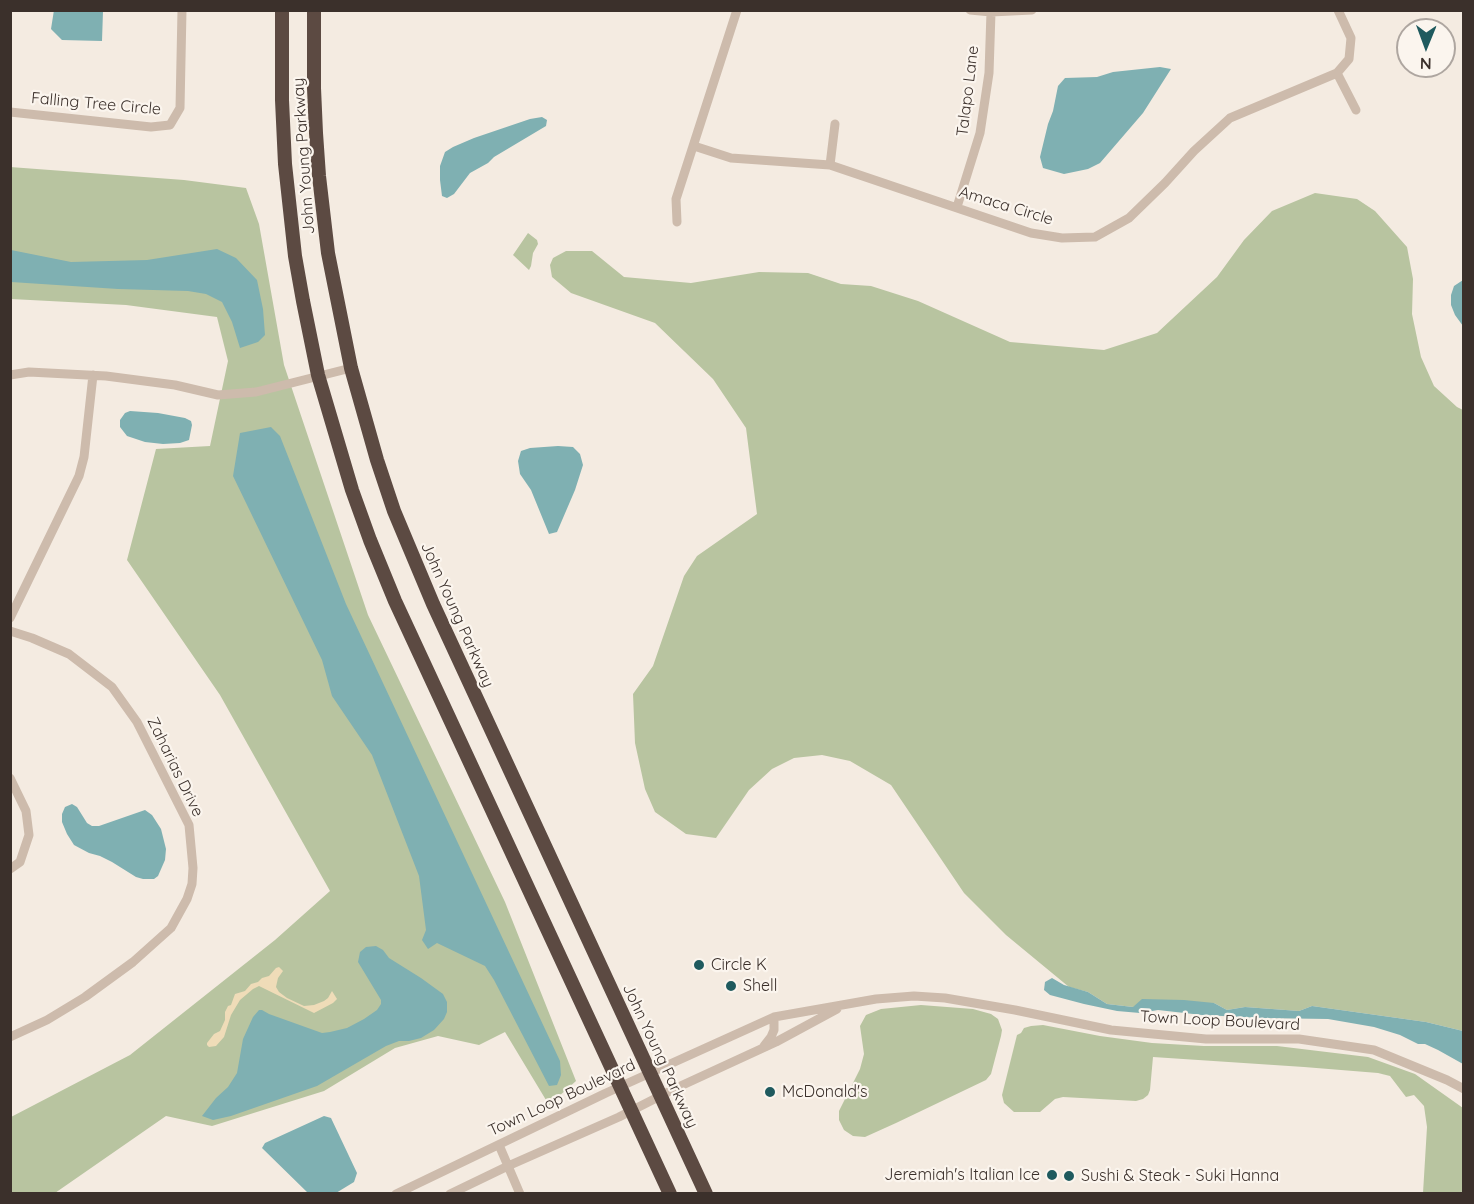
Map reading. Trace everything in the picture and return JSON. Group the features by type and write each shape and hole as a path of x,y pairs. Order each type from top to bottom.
{"highway":[{"name":"John Young Parkway","path":"282,10 285,164 295,256 318,375 352,490 395,601 670,1194"},
{"name":"John Young Parkway","path":"314,10 314,88 319,176 328,253 351,368 377,460 417,569 706,1194"}],"street":[{"name":"Falling Tree Circle","path":"10,112 151,127 170,125 180,108 182,10"},
{"path":"677,222 676,199 738,10"},
{"path":"970,10 991,12 1032,10"},
{"path":"1338,10 1351,38 1349,59 1337,73 1356,110"},
{"name":"Talapo Lane","path":"957,207 980,133 989,73 991,12"},
{"name":"Amaca Circle","path":"694,146 731,158 830,165 1032,232 1062,238 1095,237 1129,218 1194,151 1230,118 1337,73"},
{"path":"830,165 835,124"},
{"path":"10,375 29,372 93,375 175,385 218,395 256,392 351,368"},
{"path":"10,618 79,476 84,457 93,375"},
{"name":"Zaharias Drive","path":"10,631 69,654 112,687 137,722 189,825 193,868 188,899 171,928 133,962 85,997 47,1020 10,1037"},
{"path":"10,778 26,811 29,835 20,862 10,870"},
{"name":"Town Loop Boulevard","path":"396,1194 620,1086 774,1017 876,999 945,998 1111,1030 1206,1039 1299,1039 1374,1050 1464,1089"},
{"name":"Town Loop Boulevard","path":"450,1194 763,1048 844,1005"},
{"path":"763,1048 774,1030 774,1017"},
{"name":"Town Loop Boulevard","path":"1447,1080 1464,1096"},
{"path":"499,1145 520,1194"}],"green space":[{"path":"10,167 184,180 246,188 259,224 284,365 368,615 505,902 576,1081 549,1105 505,1032 479,1045 438,1036 395,1048 324,1091 212,1126 166,1116 55,1193 11,1193 11,1117 130,1055 275,940 330,891 220,695 127,560 156,449 210,446 228,361 217,317 126,305 11,299"},
{"path":"1315,193 1357,199 1375,211 1407,247 1413,279 1412,314 1421,357 1434,386 1463,410 1463,1031 1426,1022 1312,1006 1299,1011 1245,1007 1227,1010 1214,1003 1133,1007 1107,1004 1088,992 1069,987 1006,935 964,893 891,785 850,761 822,755 794,758 772,769 749,790 716,838 686,834 655,812 645,789 635,743 633,694 653,666 684,576 697,556 757,514 746,428 713,379 655,323 571,293 552,277 550,265 553,258 566,251 592,251 624,277 691,283 759,272 808,273 841,284 871,286 918,301 1010,342 1104,350 1157,333 1217,277 1244,240 1272,211"},
{"path":"528,233 537,240 538,244 529,270 513,255"},
{"path":"921,1005 973,1009 991,1014 998,1019 1002,1030 991,1074 986,1080 865,1137 853,1136 844,1130 839,1120 839,1111 860,1069 864,1054 860,1026 866,1015 881,1009"},
{"path":"1043,1025 1152,1043 1277,1046 1368,1057 1415,1074 1463,1108 1463,1193 1423,1193 1427,1127 1424,1106 1414,1095 1406,1097 1390,1076 1378,1073 1153,1057 1150,1090 1143,1099 1136,1101 1063,1097 1055,1099 1040,1112 1014,1112 1004,1103 1002,1095 1017,1035 1024,1028"}],"sand":[{"path":"279,967 283,971 276,987 287,998 304,1006 314,1005 328,998 332,991 337,999 314,1013 259,986 240,1000 231,1015 224,1037 216,1046 209,1047 207,1043 214,1034 220,1031 225,1020 225,1012 231,1005 235,994 245,991 251,984 269,976"}],"water":[{"path":"54,10 103,11 102,41 62,40 51,29"},
{"path":"1160,67 1171,69 1143,113 1100,163 1088,169 1064,174 1043,168 1040,157 1048,124 1058,86 1065,78 1097,77 1113,72"},
{"path":"542,117 547,120 546,126 470,173 454,194 447,198 442,196 440,166 445,152 474,138"},
{"path":"217,249 236,258 257,280 265,335 258,342 240,348 232,322 222,302 206,294 188,291 11,282 11,250 71,262 147,260"},
{"path":"1463,280 1463,326 1451,305 1451,295 1454,286"},
{"path":"130,411 185,418 191,421 192,425 189,440 163,444 145,442 127,436 120,427 120,420 125,413"},
{"path":"271,427 280,436 346,604 560,1061 561,1075 557,1085 549,1086 485,966 437,943 428,949 422,940 426,930 419,876 372,755 332,696 322,660 233,476 240,433"},
{"path":"558,446 573,447 580,454 583,465 557,532 549,534 531,490 520,474 518,461 521,451"},
{"path":"72,804 92,826 99,826 145,810 152,815 161,829 166,849 165,860 158,876 154,879 136,877 112,862 74,845 62,822 65,807"},
{"path":"376,946 383,950 389,958 443,994 447,1002 447,1012 434,1030 421,1038 399,1041 386,1046 317,1086 231,1116 213,1120 202,1116 228,1087 237,1073 243,1039 253,1017 259,1010 322,1033 347,1028 377,1010 381,1000 358,962 360,952 366,947"},
{"path":"1052,978 1064,985 1088,992 1107,1004 1133,1007 1142,999 1214,1003 1227,1010 1245,1007 1299,1011 1312,1006 1426,1022 1463,1031 1463,1064 1425,1044 1418,1044 1400,1035 1374,1027 1328,1019 1202,1015 1158,1010 1140,1013 1117,1011 1050,995 1044,990 1045,982"},
{"path":"324,1116 331,1118 357,1173 354,1182 336,1193 308,1193 262,1148 265,1143"}],"place":[{"name":"Circle K","path":"699,965"},
{"name":"Shell","path":"731,986"},
{"name":"McDonald's","path":"770,1092"},
{"name":"Jeremiah's Italian Ice","path":"1052,1175"},
{"name":"Sushi & Steak - Suki Hanna","path":"1069,1176"}]}
